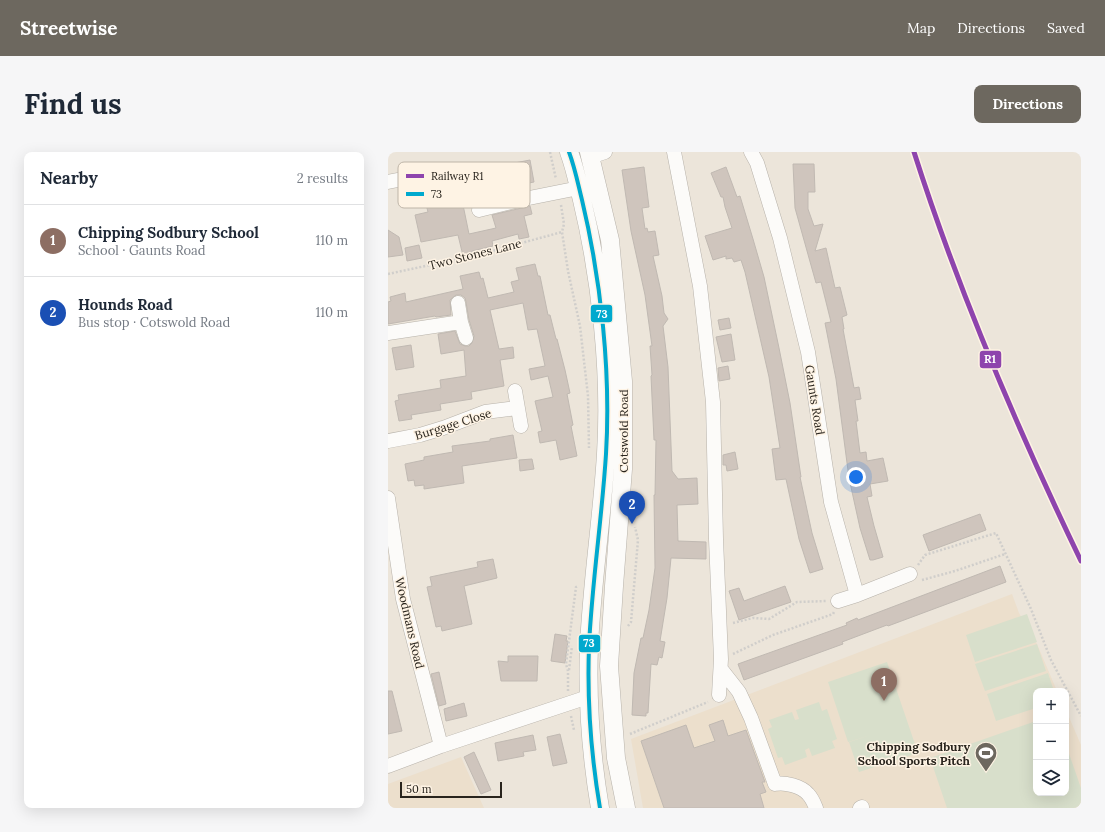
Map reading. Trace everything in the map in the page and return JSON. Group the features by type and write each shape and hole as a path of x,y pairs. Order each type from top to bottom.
{"main road":[{"name":"Cotswold Road","path":"569,152 589,231 600,301 606,380 606,453 589,645 588,697 593,771 600,808"},
{"name":"Cotswold Road","path":"595,154 610,240 623,381 623,469 614,586 610,666 616,758 626,808"},
{"path":"588,697 601,691 610,666"}],"street":[{"path":"674,152 700,286 713,402 721,664 719,695"},
{"name":"Gaunts Road","path":"751,152 757,162 780,238 808,352 831,502 857,595"},
{"path":"388,182 398,180"},
{"path":"530,198 579,188"},
{"path":"479,210 487,208"},
{"path":"458,303 461,322 466,338"},
{"path":"388,333 461,322"},
{"path":"515,391 520,426"},
{"name":"Burgage Close","path":"388,441 420,435 485,412 517,408"},
{"name":"Woodmans Road","path":"388,498 402,599 441,746"},
{"path":"838,601 910,574"},
{"path":"721,664 739,692 751,718 775,784 780,783 794,786 807,792 816,808"},
{"path":"388,766 441,746 588,697"}],"path":[{"name":"Two Stones Lane","path":"388,274 481,254 562,232 568,271 580,326 588,396 589,451"},
{"path":"1005,554 920,581 910,574 926,555 996,533 1031,609 1051,660 1081,716"},
{"path":"568,704 568,671 566,664 576,587 581,586"},
{"path":"720,629 736,622 754,618 769,619 797,602 838,601 833,614 773,636 721,664"},
{"path":"625,736 714,700 719,695"}],"shaded area":[{"path":"1012,594 1019,613 1037,644 1056,688 1033,688 1033,796 1069,796 1069,717 1081,745 1081,808 643,808 631,739"},
{"path":"461,757 484,808 388,808 388,784"}],"green space":[{"path":"1027,614 1037,642 975,662 966,635"},
{"path":"1037,644 1046,671 985,691 975,664"},
{"path":"887,662 918,753 859,772 849,742 871,735 848,742 828,682"},
{"path":"1048,673 1053,688 1033,688 1033,709 996,721 987,694"},
{"path":"819,702 822,711 827,709 837,739 832,741 835,748 812,756 809,748 805,750 807,757 785,765 782,757 778,758 768,729 772,727 769,720 792,712 795,720 799,719 796,710"},
{"name":"Chipping Sodbury School Sports Pitch","path":"1033,722 1033,796 1069,796 1069,754 1081,788 1081,808 947,808 930,758"}],"building":[{"path":"530,160 534,182 530,183 530,162 520,162"},
{"path":"793,164 814,164 815,192 808,192 808,209 814,226 823,224 815,251 826,248 835,288 840,287 847,315 842,317 843,329 854,388 859,387 861,399 855,400 860,453 866,452 867,461 883,458 888,481 870,484 872,496 867,497 883,557 873,560 870,560 860,528 849,478 836,379 825,323 831,322 821,282 816,283 795,208"},
{"path":"644,167 649,207 642,208 645,229 647,228 648,232 655,231 659,255 653,256 662,296 664,313 668,319 663,326 668,367 672,471 678,479 697,478 698,504 677,505 678,541 706,542 706,559 671,558 667,598 660,641 665,642 662,658 659,657 657,665 651,664 648,713 646,713 646,716 632,715 634,673 641,638 643,638 649,610 655,568 654,495 656,440 654,440 651,376 650,346 652,346 645,295 631,231 622,170"},
{"path":"726,167 737,197 740,196 753,239 764,277 779,348 790,403 800,477 812,533 823,569 810,573 799,539 786,479 776,480 772,449 780,448 769,377 745,272 741,260 734,262 732,258 726,259 726,256 713,260 705,236 732,228 723,197 721,197 711,173"},
{"path":"530,206 532,214 524,216 529,237 519,239 518,234 492,241 493,246 472,251 473,258 464,260 458,235 421,242 415,215 428,212 427,208 464,208 469,234 496,228 492,215 522,208 530,208"},
{"path":"388,230 399,237 403,255 388,257"},
{"path":"419,245 422,258 407,261 405,248"},
{"path":"535,264 538,276 540,276 548,315 550,315 565,370 570,393 567,394 573,425 571,426 577,456 560,460 556,440 540,443 538,432 542,431 535,401 553,397 548,376 531,380 529,369 545,366 537,329 528,330 523,303 490,310 499,349 513,347 514,358 500,360 504,386 471,392 472,399 440,404 441,410 411,415 412,419 399,421 395,401 399,400 398,395 441,388 440,380 466,376 464,350 441,354 438,334 455,331 460,344 465,346 469,346 472,343 474,336 465,298 461,295 456,295 450,300 451,315 435,316 388,324 388,302 391,301 390,297 405,293 406,302 463,289 460,276 479,272 481,279 483,278 488,298 514,292 511,282 519,280 516,268"},
{"path":"729,318 731,328 720,330 718,320"},
{"path":"731,334 735,360 722,362 716,337"},
{"path":"411,345 414,367 396,370 392,348"},
{"path":"728,366 730,379 719,381 718,368"},
{"path":"513,435 517,458 462,466 464,483 424,489 424,485 415,486 414,480 408,481 405,464 424,460 424,457 453,452 452,446 490,441 490,439"},
{"path":"735,452 738,469 727,471 726,465 723,465 723,455"},
{"path":"532,459 534,469 520,471 519,460"},
{"path":"980,514 986,530 929,551 923,535"},
{"path":"493,559 497,578 464,586 472,624 442,631 441,626 436,627 427,587 432,586 430,577 478,567 477,562"},
{"path":"1000,566 1006,582 888,626 887,625 842,642 843,644 744,680 738,664 847,625 846,623 857,618 858,620"},
{"path":"785,586 791,602 739,620 729,591 739,588 744,601"},
{"path":"555,634 567,636 566,641 568,641 565,663 551,661"},
{"path":"508,656 538,656 537,681 501,681 498,661 508,662"},
{"path":"439,672 446,704 439,706 431,674"},
{"path":"388,691 392,691 402,731 388,734"},
{"path":"464,703 467,716 446,721 444,709"},
{"path":"723,720 728,736 746,730 765,782 762,782 766,792 760,794 764,808 664,808 641,741 686,725 694,748 715,741 709,725"},
{"path":"560,734 567,763 553,766 547,737"},
{"path":"533,735 536,750 523,752 524,756 498,761 495,743"},
{"path":"474,752 491,790 481,794 464,757"}],"rail line":[{"name":"R1","path":"914,152 931,205 990,360 1034,461 1081,561"}],"transit line":[{"name":"73","path":"569,152 575,170 589,231 599,294 606,359 606,454 592,598 589,646 590,727 600,808"}],"place":[{"name":"Hounds Road","path":"632,524"},
{"name":"Chipping Sodbury School","path":"884,701"},
{"name":"Chipping Sodbury School Sports Pitch","path":"986,772"}]}
